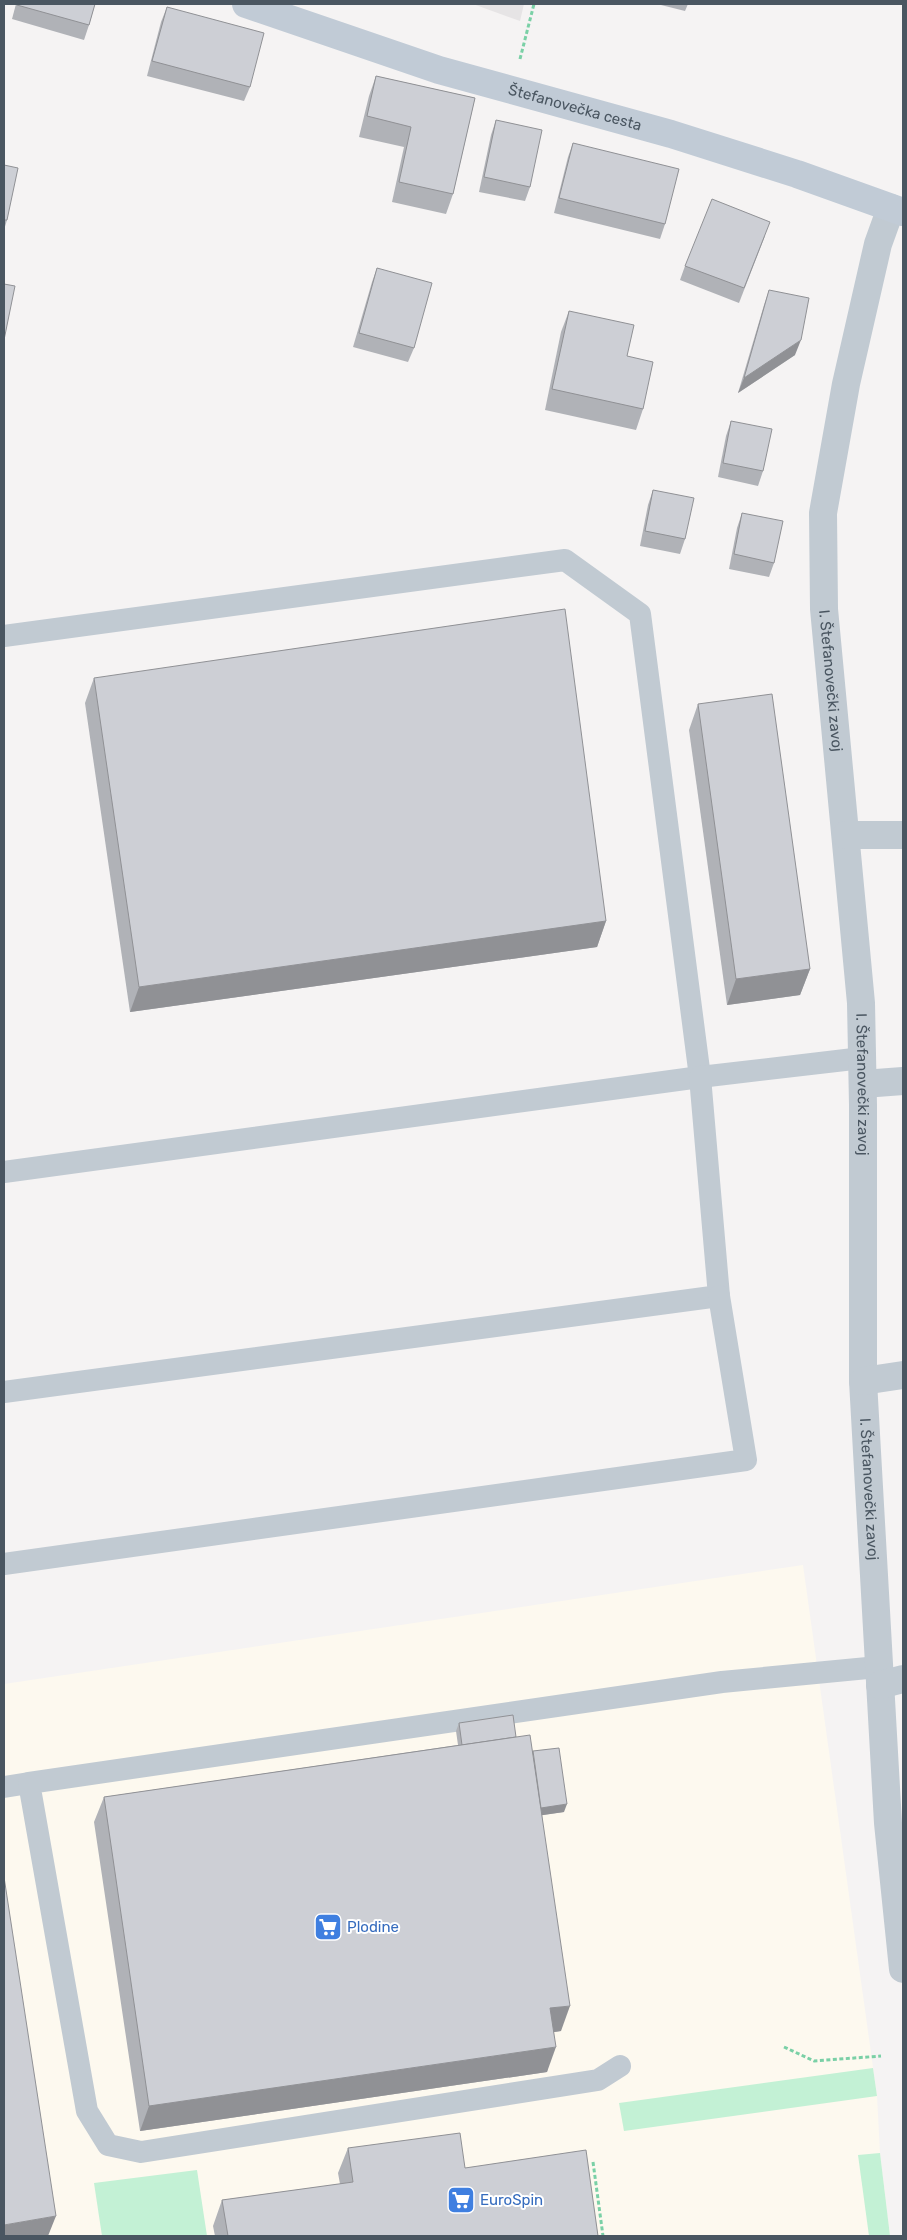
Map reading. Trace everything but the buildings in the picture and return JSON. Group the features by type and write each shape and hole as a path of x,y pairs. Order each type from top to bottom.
{"street":[{"name":"Štefanovečka cesta","path":"246,4 439,70 671,134 797,174 897,210"},
{"name":"I. Štefanovečki zavoj","path":"897,210 878,244 846,384 823,513 824,609 861,1003 862,1381 887,1677 903,1968"},
{"path":"846,835 903,835"},
{"path":"862,1071 903,1081"},
{"path":"862,1381 903,1375"}],"lane":[{"path":"4,636 565,560 640,614 700,1077 719,1296 746,1460 4,1564"},
{"path":"4,1172 700,1077 862,1071"},
{"path":"4,1392 719,1296"},
{"path":"4,1787 722,1682 887,1677"},
{"path":"29,1783 87,2111 108,2145 141,2152 598,2080 620,2066"}],"path":[{"path":"512,91 534,4"},
{"path":"784,2047 814,2062 881,2056"},
{"path":"593,2162 603,2236"}],"shaded area":[{"path":"473,4 524,4 520,21"},
{"path":"803,1565 877,2096 880,2153 890,2236 4,2236 4,1684"}],"green space":[{"path":"873,2068 877,2096 624,2131 619,2103"},
{"path":"880,2153 890,2236 869,2236 858,2155"},
{"path":"197,2170 207,2236 102,2236 94,2183"}],"place":[{"name":"Plodine","path":"328,1927"},
{"name":"EuroSpin","path":"461,2200"}]}
